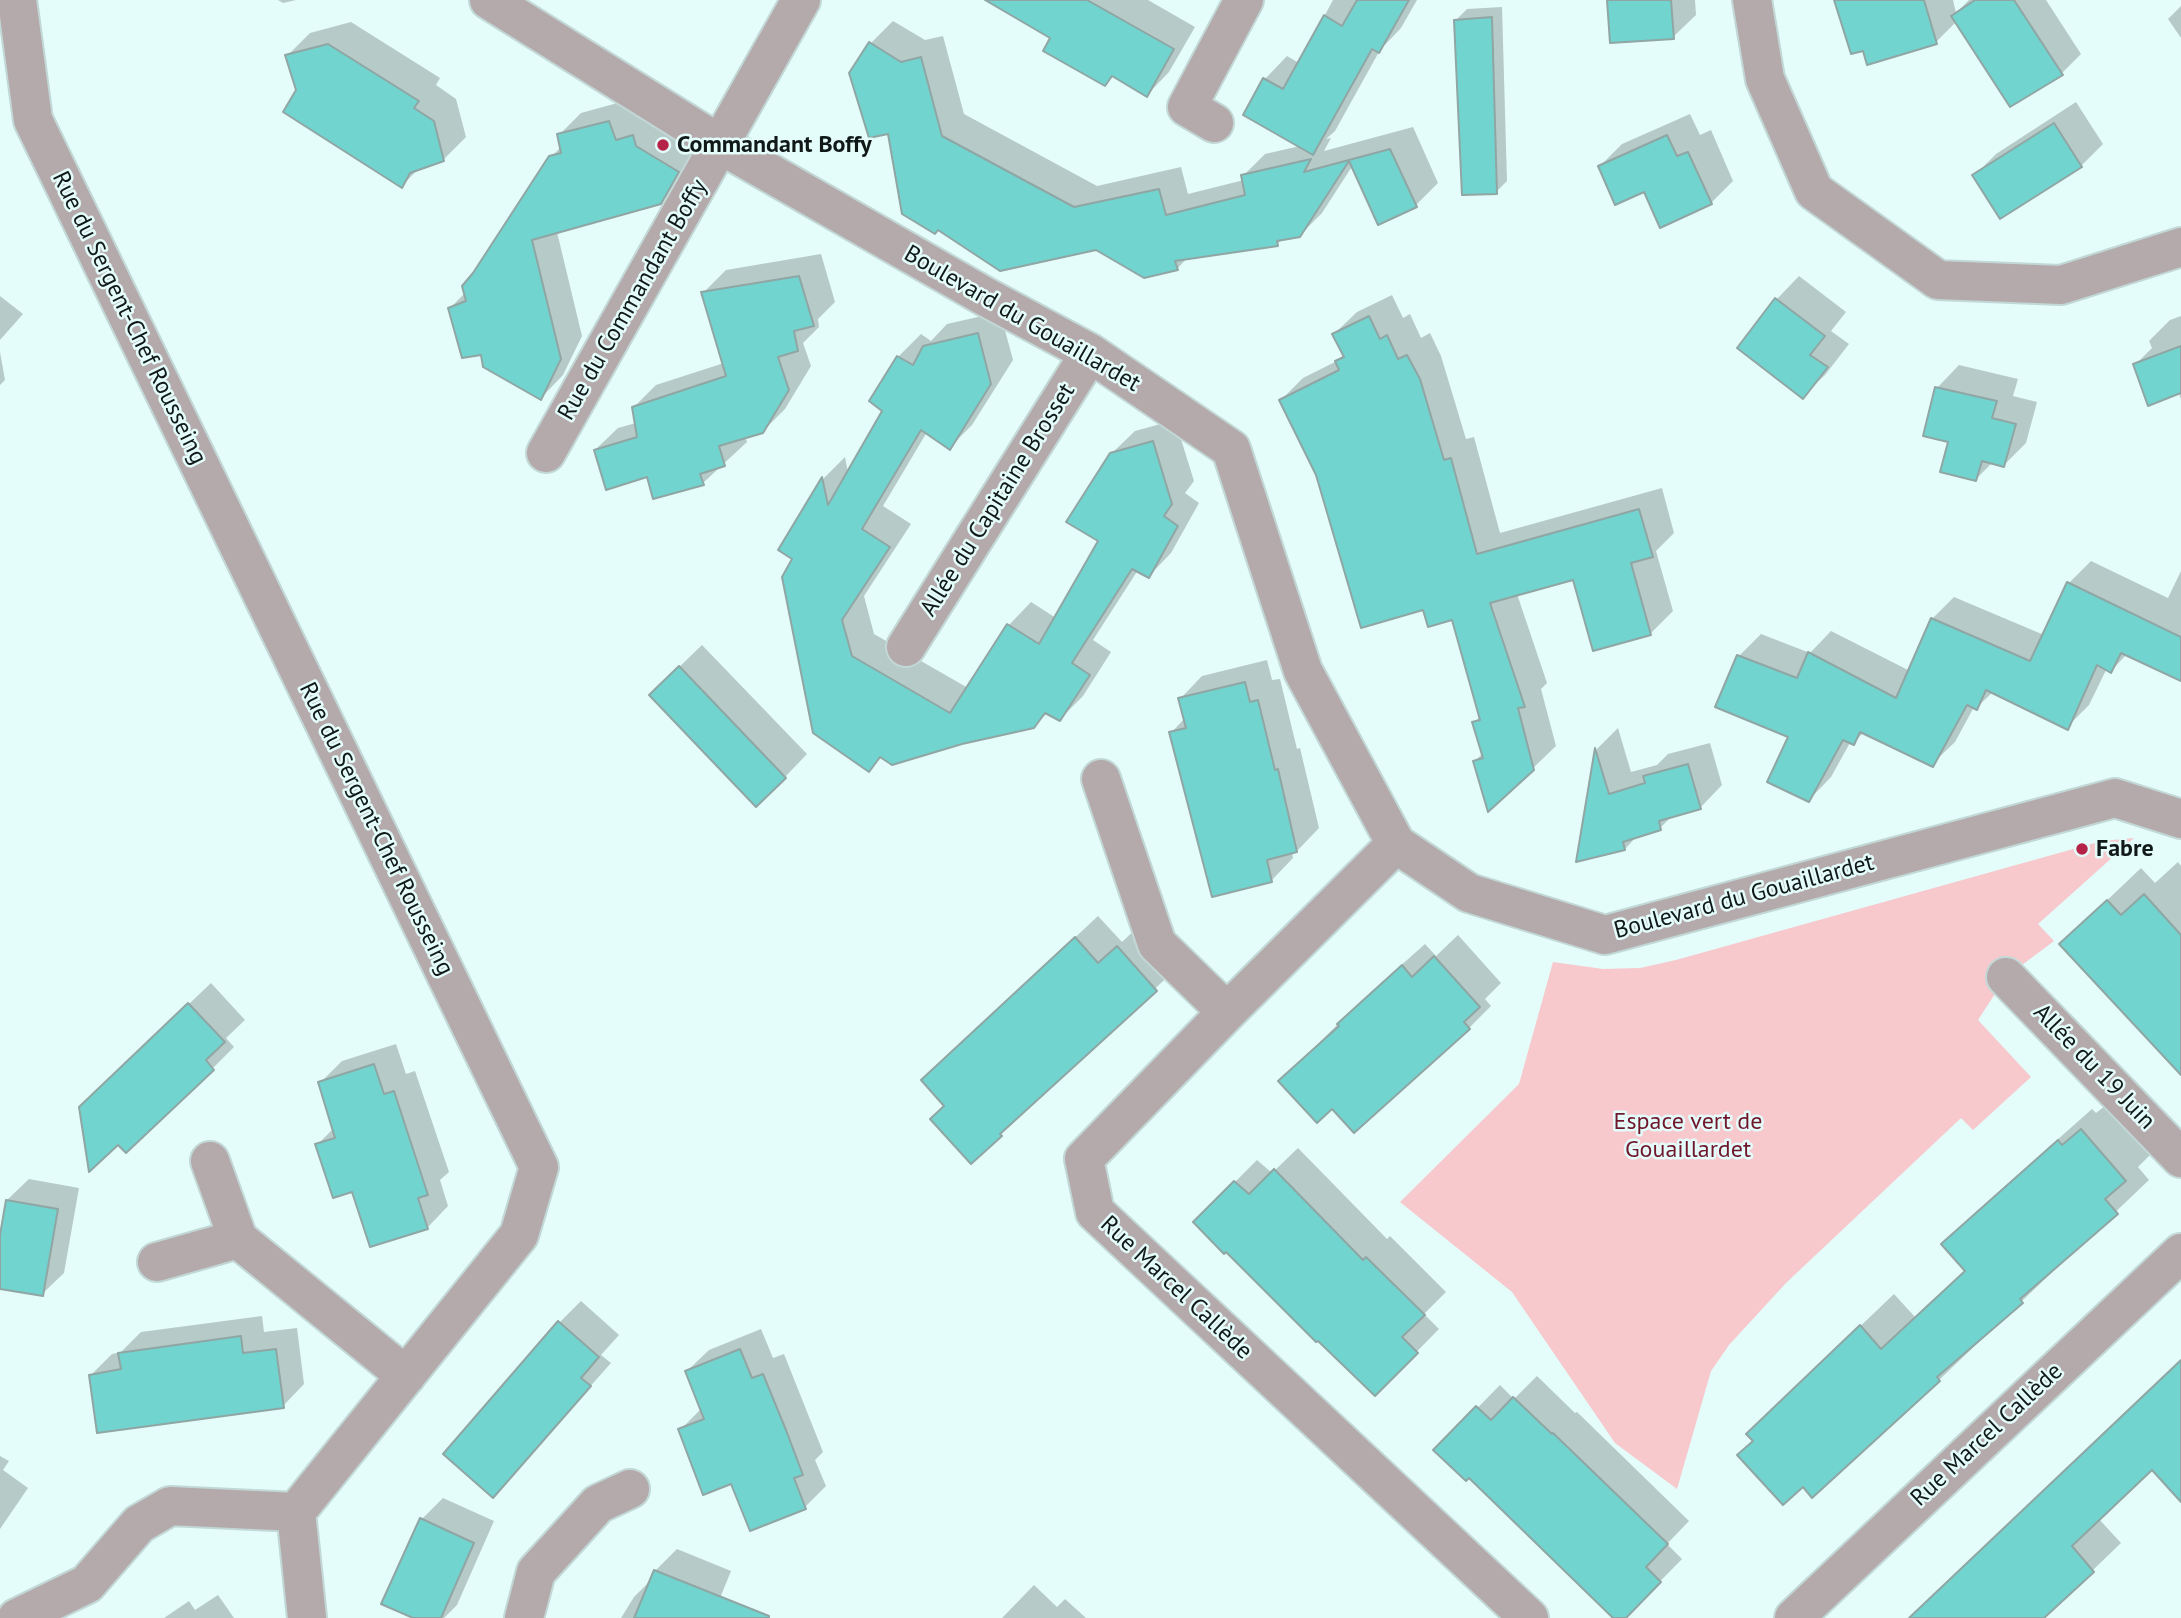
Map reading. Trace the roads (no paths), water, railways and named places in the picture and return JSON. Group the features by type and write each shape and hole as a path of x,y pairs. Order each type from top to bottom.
{"street":[{"path":"0,16 10,0"},
{"name":"Rue du Sergent-Chef Rousseing","path":"17,0 33,120 539,1167 519,1235 296,1512"},
{"name":"Boulevard du Gouaillardet","path":"489,0 721,145 984,296 1090,353 1231,449 1303,671 1396,844 1469,894 1605,935 2115,798 2181,819"},
{"name":"Rue du Commandant Boffy","path":"546,453 801,0"},
{"path":"1214,123 1186,107 1244,0"},
{"path":"1752,0 1765,79 1814,191 1938,280 2062,285 2181,247"},
{"name":"Allée du Capitaine Brosset","path":"906,647 1090,353"},
{"path":"1101,779 1157,944 1227,1012"},
{"name":"Rue Marcel Callède","path":"1396,844 1084,1158 1095,1212 1529,1618"},
{"name":"Allée du 19 Juin","path":"2006,977 2181,1158"},
{"path":"210,1161 238,1239 406,1376"},
{"path":"157,1262 238,1239"},
{"name":"Rue Marcel Callède","path":"1794,1618 2178,1261"},
{"path":"524,1618 536,1572 598,1504 630,1489"},
{"path":"17,1618 87,1584 139,1524 170,1506 296,1512 307,1618"}],"place":[{"name":"Commandant Boffy","path":"663,145"},
{"name":"Fabre","path":"2082,849"}],"park label":[{"name":"Espace vert de Gouaillardet","path":"1688,1136"}]}
